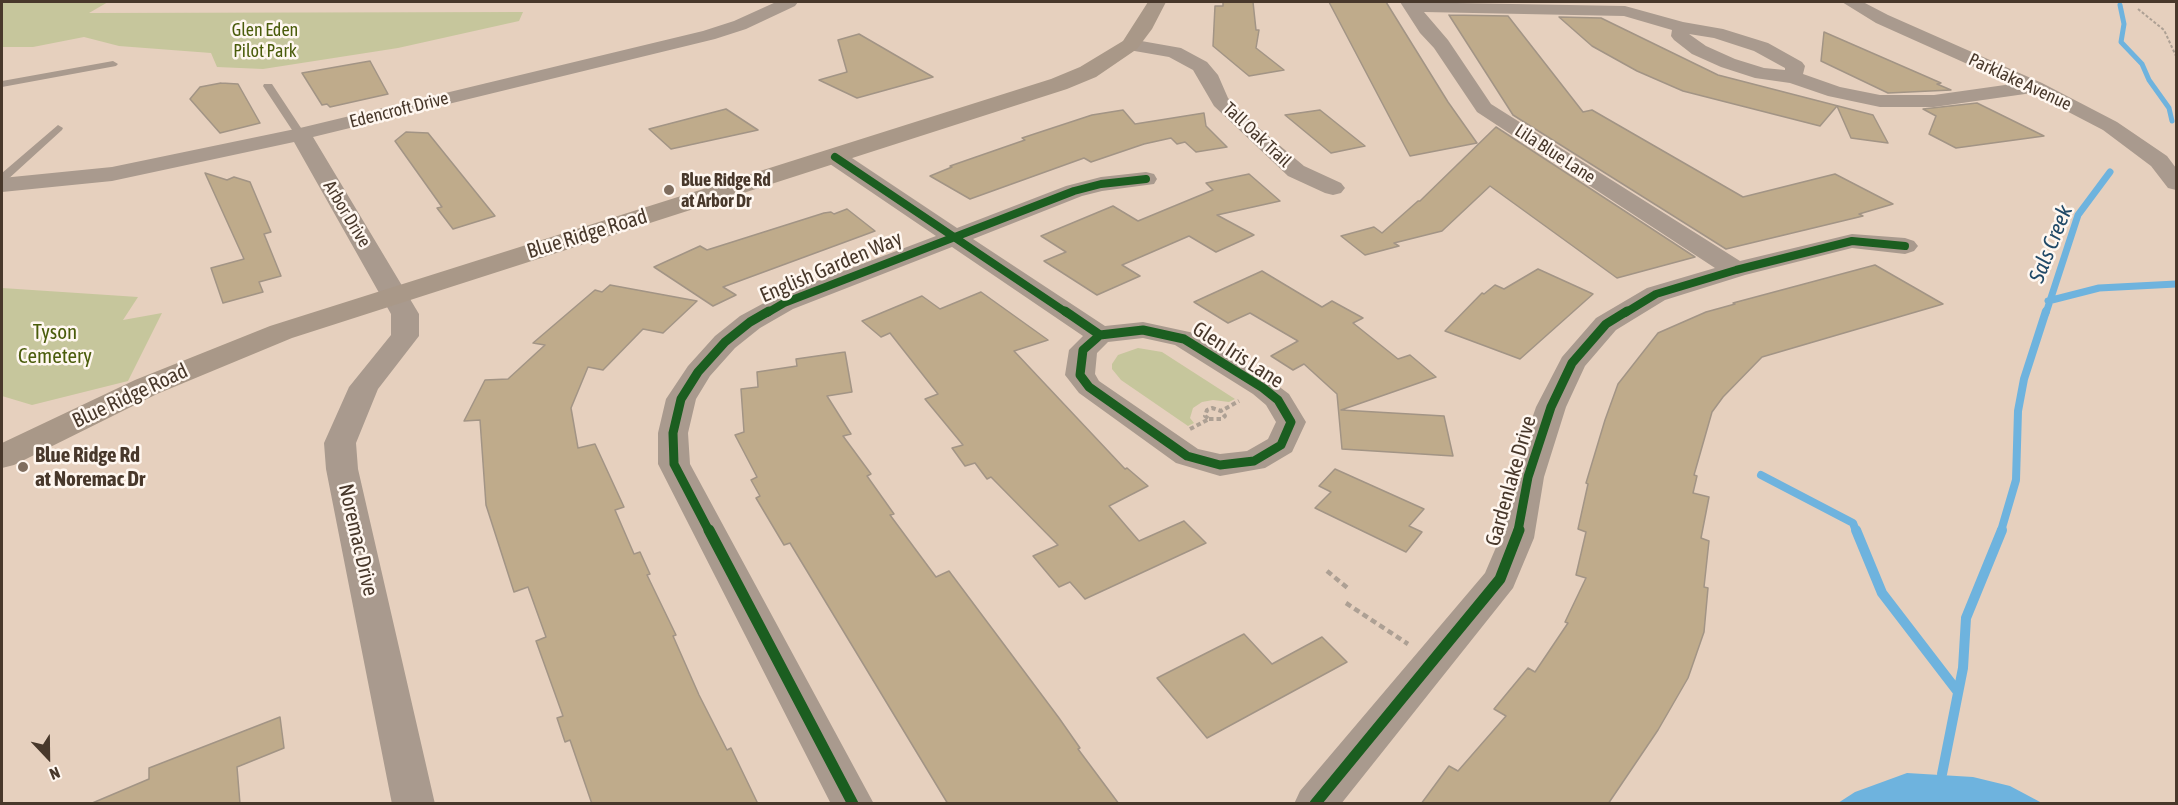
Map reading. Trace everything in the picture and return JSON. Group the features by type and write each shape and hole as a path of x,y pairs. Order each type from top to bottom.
{"main road":[{"name":"Blue Ridge Road","path":"2,457 146,387 281,332 394,294 835,157 1059,84 1088,72 1130,45 1157,2"}],"street":[{"name":"Edencroft Drive","path":"2,185 112,174 300,134 709,35 740,25 789,2"},
{"name":"Parklake Avenue","path":"1851,2 1882,20 2035,87 2110,126 2158,161 2176,183"},
{"path":"1409,4 1625,11 1681,27 1717,33 1761,47 1795,66 1793,77 1835,92 1880,101 1934,101 2035,87"},
{"name":"Lila Blue Lane","path":"1409,4 1426,29 1441,44 1484,108 1736,270"},
{"name":"Tall Oak Trail","path":"1130,45 1174,52 1200,66 1208,75 1215,94 1246,127 1296,171 1333,188"},
{"name":"Arbor Drive","path":"300,134 394,294"},
{"path":"835,157 1100,335"},
{"name":"English Garden Way","path":"853,804 674,464 673,433 681,399 698,372 725,342 750,322 784,303 1074,191 1101,184 1146,179"},
{"name":"Gardenlake Drive","path":"1315,804 1500,579 1517,538 1528,477 1551,407 1572,363 1606,324 1656,294 1736,270 1852,241 1905,246"},
{"name":"Noremac Drive","path":"394,294 405,315 405,336 364,387 340,443 342,469 414,804"},
{"name":"Glen Iris Lane","path":"1143,330 1184,339 1252,394 1278,400 1291,422 1281,445 1254,461 1220,465 1187,456 1089,387 1080,375 1083,350 1100,335 1143,330"}],"lane":[{"path":"2,84 113,64"},
{"path":"268,86 300,134"},
{"path":"2,179 58,128"}],"path":[{"path":"2138,9 2164,30 2176,56"},
{"path":"1231,394 1252,394"},
{"path":"1221,411 1252,394"},
{"path":"1212,408 1221,411 1224,417 1222,419 1214,421 1205,416 1207,410 1212,408"},
{"path":"1165,442 1209,419"},
{"path":"1326,570 1350,590"},
{"path":"1346,603 1409,645"}],"green space":[{"name":"Glen Eden Pilot Park","path":"2,2 108,2 89,13 523,12 519,21 398,48 263,69 217,67 211,53 119,46 84,37 33,47 2,47"},
{"name":"Tyson Cemetery","path":"2,288 138,297 123,320 162,313 128,381 32,405 2,396"},
{"path":"1138,348 1162,352 1235,399 1229,402 1213,400 1202,402 1193,408 1190,418 1194,423 1188,426 1121,380 1112,369 1112,364 1118,355"}],"water":[{"path":"1907,773 1973,777 2010,786 2042,803 1838,803 1855,792"}],"building":[{"path":"1223,2 1253,2 1256,30 1259,30 1256,48 1284,70 1249,76 1213,46 1215,6 1223,6"},
{"path":"1329,2 1386,2 1448,102 1477,143 1410,156"},
{"path":"1449,15 1508,16 1583,112 1592,110 1743,197 1835,174 1893,204 1859,214 1863,216 1726,249 1513,115"},
{"path":"1559,17 1601,18 1718,75 1873,115 1888,143 1851,138 1837,106 1820,126 1683,91 1637,71 1592,46"},
{"path":"1824,32 1941,83 1937,84 1951,90 1888,93 1821,61"},
{"path":"859,34 933,77 857,98 819,80 847,72 838,40"},
{"path":"370,61 388,94 330,107 327,104 322,105 302,73"},
{"path":"221,83 238,84 260,123 220,133 190,99 200,87"},
{"path":"1977,103 2044,136 1956,148 1929,134 1936,116 1923,109"},
{"path":"726,109 758,130 671,149 649,129"},
{"path":"1123,110 1135,124 1204,113 1206,126 1227,147 1196,152 1185,142 1177,144 1171,138 1144,144 1091,162 1084,158 970,199 930,176 952,167 950,166 1025,140 1022,138 1092,115"},
{"path":"1320,110 1365,146 1331,153 1285,115"},
{"path":"1496,127 1695,257 1617,278 1490,186 1442,231 1394,243 1399,246 1365,255 1341,236 1374,227 1382,233 1420,201"},
{"path":"406,132 428,133 495,216 453,229 437,208 442,207 395,141"},
{"path":"205,173 227,180 234,177 250,182 271,232 264,234 281,276 259,282 263,292 223,303 211,268 244,259"},
{"path":"1249,174 1280,201 1217,215 1254,235 1216,252 1189,236 1122,265 1140,276 1097,295 1044,261 1066,252 1041,236 1113,206 1138,221 1213,190 1206,183"},
{"path":"847,209 875,231 723,287 736,295 713,306 654,267 700,246 707,250 824,213 834,214"},
{"path":"1875,265 1943,304 1762,357 1723,397 1712,412 1694,475 1697,476 1693,493 1709,497 1701,538 1709,541 1704,587 1708,588 1704,632 1688,678 1658,730 1608,804 1421,804 1449,766 1458,771 1506,716 1494,709 1528,668 1535,672 1568,623 1565,622 1586,578 1576,575 1586,532 1578,529 1588,484 1586,483 1605,420 1618,384 1658,333 1706,312 1735,304 1733,303"},
{"path":"1538,269 1593,294 1520,359 1445,331 1482,293 1484,294 1495,285 1504,289"},
{"path":"1262,271 1322,307 1332,301 1363,318 1353,323 1398,359 1410,355 1436,377 1341,410 1444,416 1453,456 1342,449 1337,394 1304,364 1293,370 1271,356 1298,341 1250,313 1228,323 1194,302"},
{"path":"610,285 697,301 663,333 643,329 603,370 588,367 571,408 578,448 595,444 624,507 615,510 634,554 640,552 650,574 647,575 676,635 673,636 699,695 727,750 731,748 758,804 592,804 570,740 565,742 557,718 563,716 536,641 546,637 528,587 514,592 486,505 480,420 464,421 485,380 508,379 545,345 533,343 595,290 602,292"},
{"path":"981,292 1048,340 1014,351 1125,469 1127,468 1148,486 1109,506 1139,541 1184,521 1206,543 1085,599 1070,582 1059,587 1033,556 1058,545 991,477 987,479 975,463 965,466 952,448 963,445 925,399 938,394 890,333 881,337 862,321 922,296 940,309"},
{"path":"845,352 852,392 827,396 851,434 843,436 871,474 867,476 894,514 890,515 936,577 949,571 1059,718 1080,748 1078,749 1119,804 948,804 790,543 784,545 756,498 760,496 751,480 757,477 735,435 744,432 741,389 758,387 757,372 797,366 796,359"},
{"path":"1335,469 1424,509 1409,526 1422,532 1406,552 1315,508 1331,492 1319,486"},
{"path":"1244,634 1272,664 1322,637 1347,662 1207,738 1157,678"},
{"path":"280,717 284,748 237,767 240,804 90,804 149,779 149,768"}],"waterway":[{"name":"Sals Creek","path":"2120,5 2124,24 2121,42 2142,64 2149,80 2169,108 2172,121"},
{"name":"Sals Creek","path":"2050,300 2078,215 2110,172"},
{"path":"2050,300 2099,288 2176,284"},
{"path":"2046,313 2050,300"},
{"path":"2001,531 2016,480 2018,411 2024,379 2046,311"},
{"path":"1761,475 1853,523 1856,531"},
{"path":"1856,530 1882,593 1958,692"},
{"path":"1942,774 1963,668 1966,618 2002,530"}],"cycle path":[{"path":"835,157 1100,335 1143,330 1184,339 1263,388 1278,400 1291,422 1281,445 1254,461 1220,465 1187,456 1089,387 1080,375 1083,350 1100,335"},
{"path":"853,804 674,464 673,433 681,399 698,372 725,342 750,322 784,303 1074,191 1101,184 1146,179"},
{"path":"1315,804 1500,579 1517,538 1528,477 1551,407 1572,363 1606,324 1656,294 1736,270 1852,241 1905,246"}],"place":[{"name":"Blue Ridge Rd at Arbor Dr","path":"669,190"},
{"name":"Blue Ridge Rd at Noremac Dr","path":"23,467"}]}
